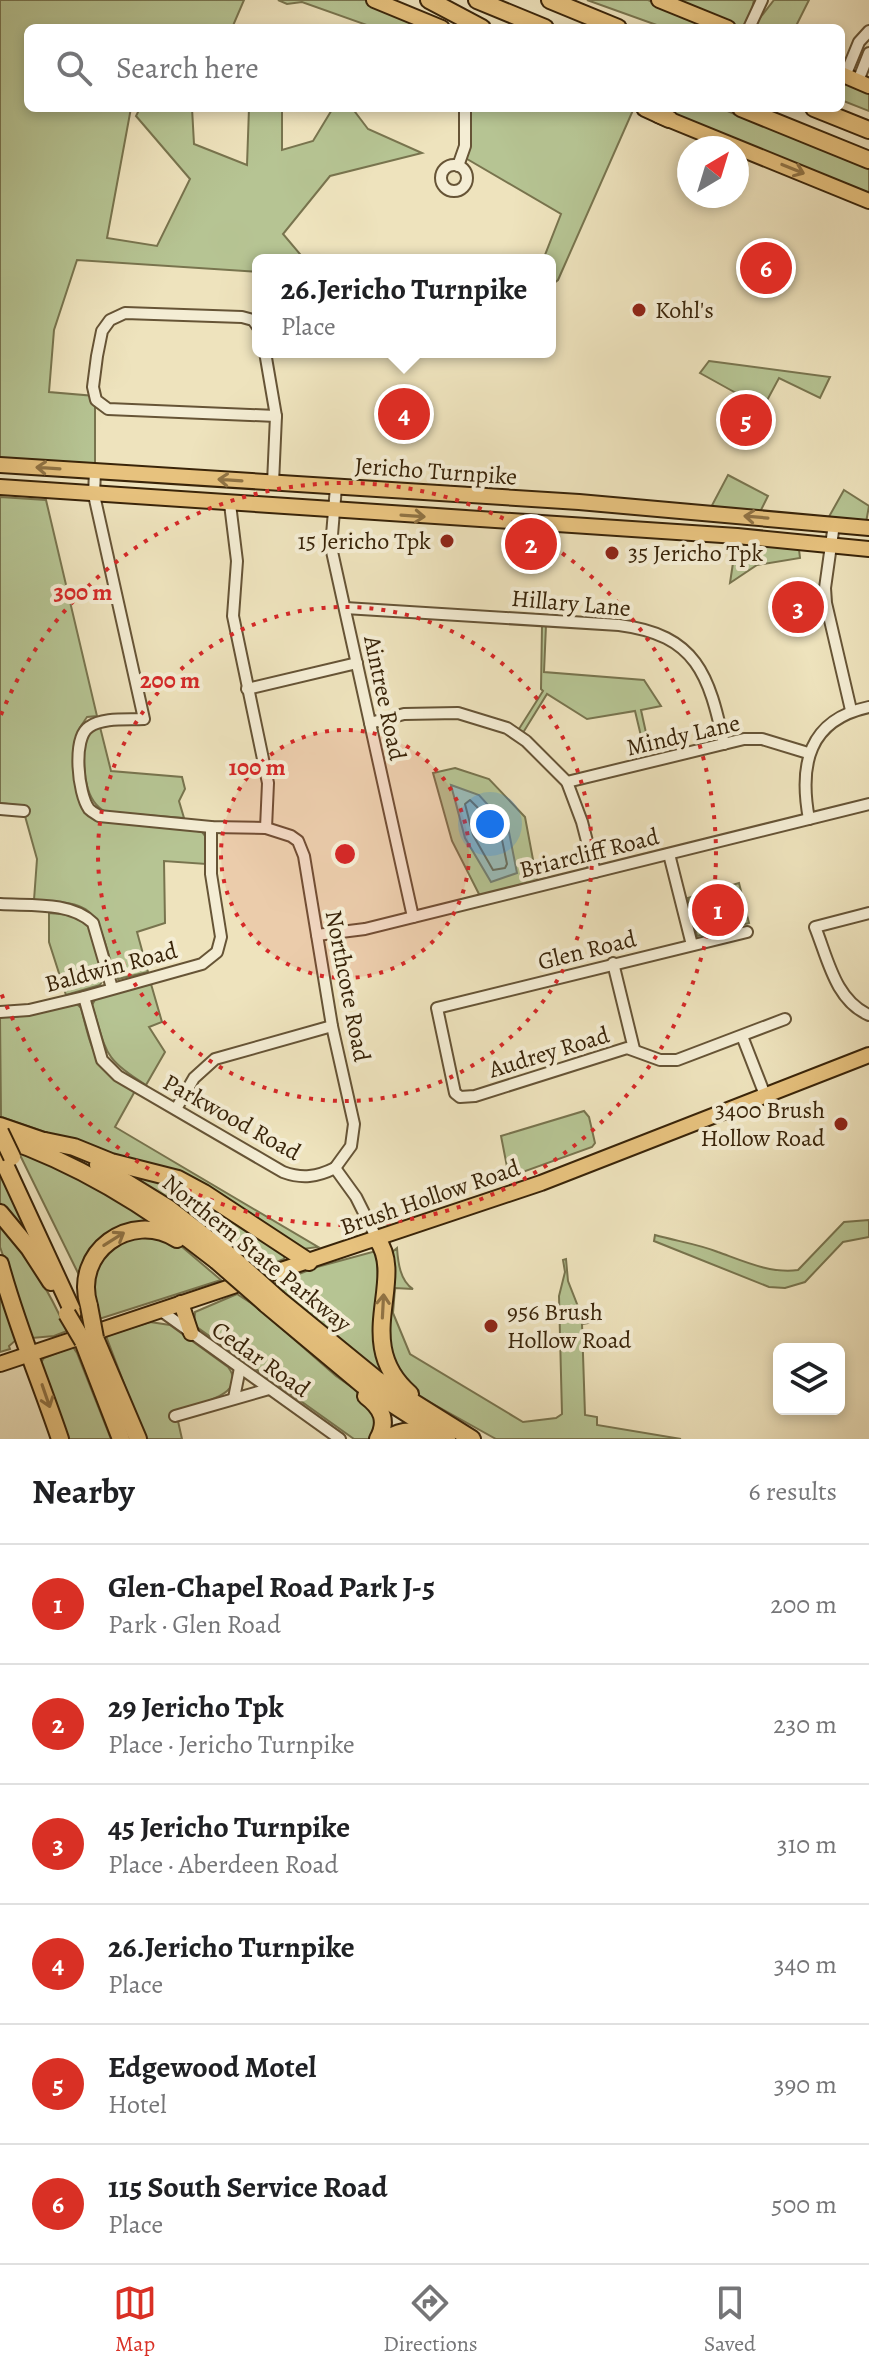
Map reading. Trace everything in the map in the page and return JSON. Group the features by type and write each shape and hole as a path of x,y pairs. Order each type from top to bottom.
{"highway":[{"path":"429,0 474,24"},
{"path":"477,0 535,24"},
{"path":"550,0 608,24"},
{"path":"654,112 669,119"},
{"path":"751,112 869,160"},
{"path":"824,112 869,130"},
{"name":"Northern State Parkway","path":"0,1126 45,1141 92,1162 154,1198 272,1302 319,1350 401,1412 448,1433 472,1439"},
{"path":"0,1135 5,1156 78,1310 121,1439"},
{"name":"Northern State Parkway","path":"0,1135 117,1190 223,1258"},
{"path":"45,1141 178,1179 309,1262"},
{"path":"0,1213 78,1310"},
{"path":"78,1310 92,1260 103,1246 124,1232 143,1228 161,1231 223,1258"},
{"path":"377,1239 385,1254 381,1335 386,1362 401,1386 448,1433"},
{"path":"0,1264 60,1439"},
{"name":"Northern State Parkway","path":"272,1302 448,1433"},
{"path":"319,1350 380,1410 383,1426 378,1439"},
{"path":"97,1361 138,1439"},
{"path":"387,1439 398,1432 410,1430 433,1439"}],"main road":[{"path":"374,0 432,24"},
{"path":"659,0 718,24"},
{"path":"649,112 869,201"},
{"name":"Jericho Turnpike","path":"0,465 579,502 869,528"},
{"name":"Jericho Turnpike","path":"0,487 869,549"},
{"name":"Brush Hollow Road","path":"0,1364 541,1183 869,1055"},
{"path":"181,1303 191,1333"}],"street":[{"path":"751,24 762,0"},
{"path":"853,79 859,42 869,31"},
{"path":"853,79 869,53"},
{"path":"458,166 465,146 465,112"},
{"path":"252,320 125,313 110,320 102,331 93,387 96,400 108,409 276,416"},
{"path":"266,358 276,416 273,483"},
{"path":"95,471 94,495 144,719 98,722 86,728 80,736 78,759 85,799 90,811 99,816 211,827 266,828 268,783 233,616 237,561 230,504"},
{"name":"Aintree Road","path":"336,487 331,547 413,917"},
{"path":"834,524 826,603 851,710"},
{"name":"Hillary Lane","path":"345,608 604,624 650,630 676,644 701,669 713,695 724,744"},
{"path":"247,689 357,663"},
{"path":"809,819 803,778 808,753 827,726 851,710 869,707"},
{"path":"370,723 404,714 434,712 458,713 507,728 526,741 567,782 582,822 595,872"},
{"name":"Mindy Lane","path":"567,782 744,739 762,739 808,753"},
{"name":"Briarcliff Road","path":"317,935 365,929 869,804"},
{"path":"0,809 24,811"},
{"name":"Baldwin Road","path":"1,1012 29,1010 84,997 202,964 212,958 220,944 211,874 211,827"},
{"name":"Northcote Road","path":"266,828 291,836 301,846 332,1026 354,1124 351,1146 335,1168"},
{"path":"669,854 692,945"},
{"path":"0,904 65,909 85,915 93,923 112,988"},
{"path":"869,913 815,927 843,997 857,1010 869,1015"},
{"name":"Glen Road","path":"460,1097 451,1084 437,1008 747,932"},
{"path":"613,963 634,1049"},
{"name":"Parkwood Road","path":"84,997 98,1049 106,1065 118,1076 283,1172 304,1177 321,1175 335,1168"},
{"name":"Audrey Road","path":"460,1097 475,1096 619,1050 634,1049 660,1060 677,1060 785,1019"},
{"path":"176,1109 194,1078 215,1059 332,1026"},
{"path":"742,1036 765,1095"},
{"path":"335,1168 356,1197 377,1239"},
{"name":"Cedar Road","path":"160,1310 340,1439"},
{"path":"234,1398 240,1368"},
{"path":"175,1416 269,1389"}],"green space":[{"path":"0,0 244,0 234,24 24,24 24,112 130,112 107,238 157,246 190,179 136,116 138,112 192,112 194,144 247,165 249,112 282,112 282,150 313,141 331,112 355,112 368,129 422,153 330,176 283,234 300,254 252,254 252,272 77,260 54,330 49,392 95,396 95,471 0,465"},
{"path":"278,0 374,0 432,24 364,24 302,2 287,4"},
{"path":"587,0 648,0 707,24 654,24"},
{"path":"661,0 754,0 749,24 718,24"},
{"path":"774,0 809,0 797,24 755,24"},
{"path":"845,81 869,90 869,111 845,102"},
{"path":"465,112 632,112 556,282 556,254 545,254 561,214 462,156"},
{"path":"669,112 730,112 869,169 869,194 749,145 749,136 727,136"},
{"path":"709,361 830,377 820,398 779,378 763,408 700,373"},
{"path":"728,475 768,496 757,518 708,513"},
{"path":"844,490 869,506 865,528 826,522"},
{"path":"0,497 46,500 97,716 87,717 75,739 75,772 83,808 202,832 208,840 206,864 164,861 165,923 137,932 148,972 118,979 102,933 90,913 74,904 34,900 37,859 25,806 0,803"},
{"path":"737,536 798,541 800,558 757,565 730,583"},
{"path":"546,625 544,672 644,680 661,706 641,710 652,760 647,761 635,711 587,719 547,694 521,736 517,732 543,691 542,626"},
{"path":"100,727 111,771 182,777 185,789 179,801 184,818 106,812 98,806 88,789 84,738 94,728"},
{"path":"455,768 489,779 525,817 538,886 482,900 452,841 433,773"},
{"path":"739,883 749,923 697,936 688,898"},
{"path":"49,913 70,915 88,925 104,978 100,985 66,995 49,942"},
{"path":"151,984 162,1022 149,1027 165,1052 146,1085 121,1068 108,1052 92,1005 96,998"},
{"path":"77,1004 97,1057 111,1074 135,1091 115,1127 318,1247 303,1249 203,1186 1,1117 0,1017 15,1017"},
{"path":"584,1111 589,1117 595,1143 592,1147 509,1177 501,1136"},
{"path":"18,1151 83,1176 165,1226 126,1227 109,1233 92,1249 78,1273"},
{"path":"112,1164 179,1184 285,1253 284,1259 256,1270 196,1218"},
{"path":"0,1169 30,1230 27,1233 0,1203"},
{"path":"869,1220 869,1237 843,1242 805,1282 785,1288 769,1287 654,1241 655,1235 703,1247 747,1263 788,1271 798,1270 844,1222"},
{"path":"0,1223 37,1274 67,1331 32,1338 0,1247"},
{"path":"144,1232 181,1246 221,1280 99,1319 92,1283 98,1257 111,1244"},
{"path":"397,1248 402,1276 413,1289 395,1288 393,1313 410,1354 523,1422 556,1418 562,1414 559,1296 565,1272 563,1260 566,1259 568,1281 581,1314 589,1311 589,1323 582,1324 585,1415 597,1417 597,1425 681,1439 496,1439 417,1395 402,1380 386,1338 390,1254"},
{"path":"376,1251 384,1368 378,1372 273,1284 317,1267"},
{"path":"0,1285 16,1340 9,1346 10,1349 0,1352"},
{"path":"237,1294 367,1398 379,1416 372,1439 354,1439 194,1325 195,1312"},
{"path":"150,1322 170,1325 228,1367 233,1377 232,1385 226,1392 176,1412 182,1439 145,1439 106,1336"},
{"path":"73,1347 111,1439 65,1439 40,1364 44,1358"}],"water":[{"path":"451,785 479,795 508,827 517,873 491,882 465,838"}],"place":[{"name":"115 South Service Road","path":"766,268"},
{"name":"Kohl's","path":"639,310"},
{"name":"26.Jericho Turnpike","path":"404,414"},
{"name":"Edgewood Motel","path":"746,420"},
{"name":"15 Jericho Tpk","path":"447,541"},
{"name":"29 Jericho Tpk","path":"531,544"},
{"name":"35 Jericho Tpk","path":"612,553"},
{"name":"45 Jericho Turnpike","path":"798,607"},
{"name":"Glen-Chapel Road Park J-5","path":"718,910"},
{"name":"3400 Brush Hollow Road","path":"841,1124"},
{"name":"956 Brush Hollow Road","path":"491,1326"}]}
